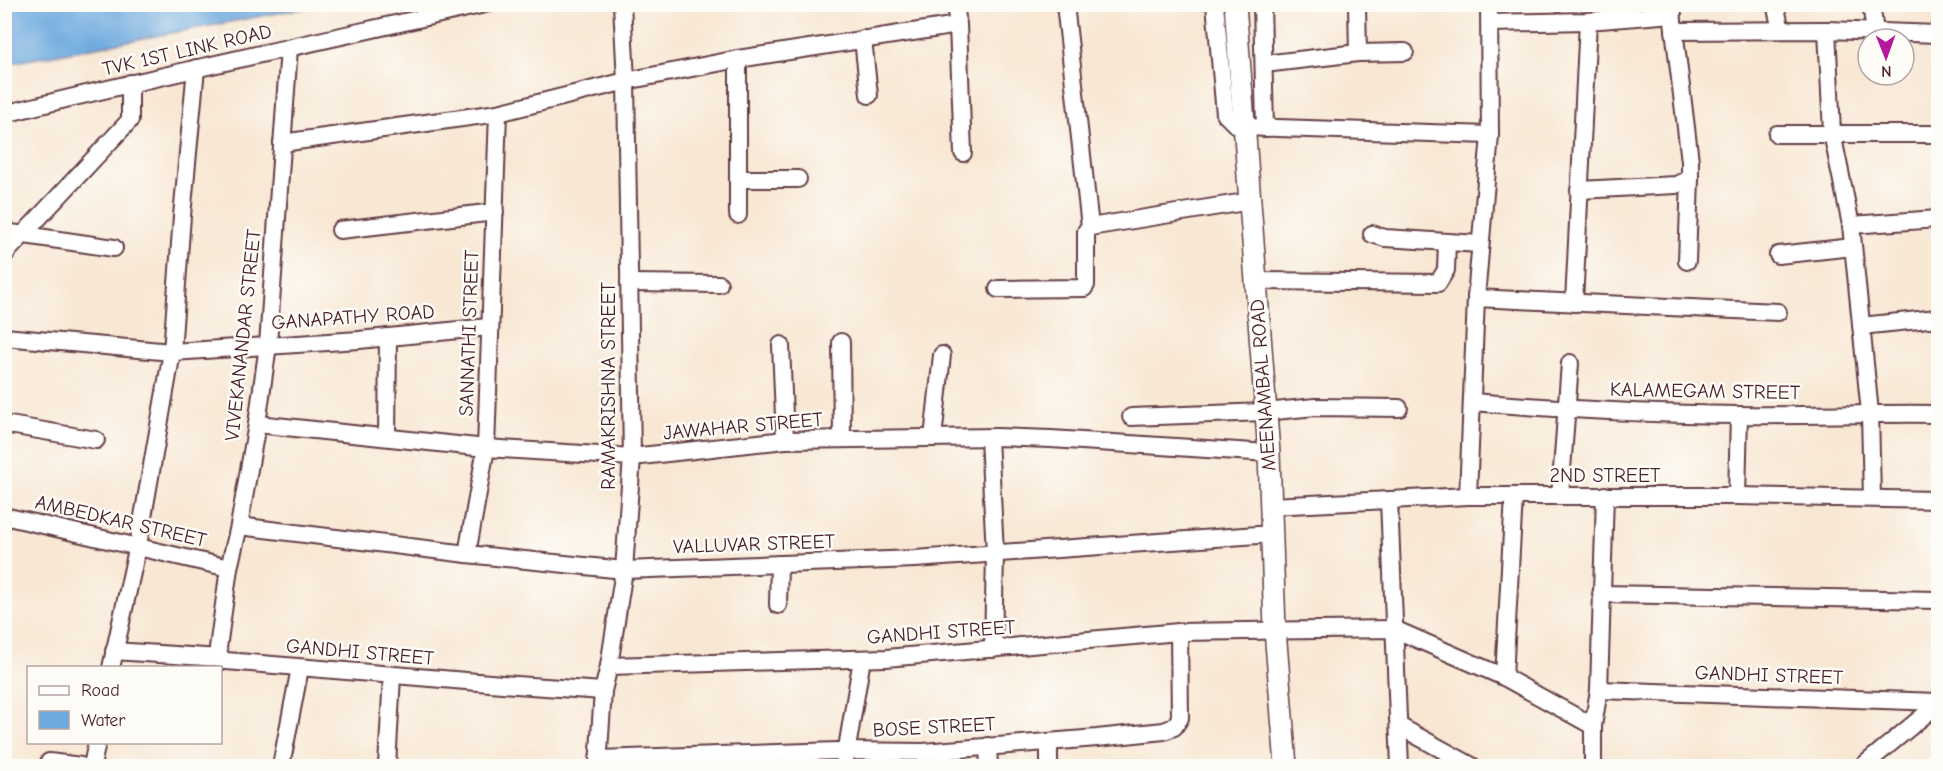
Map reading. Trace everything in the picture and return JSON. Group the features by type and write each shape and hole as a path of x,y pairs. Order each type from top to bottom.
{"main road":[{"name":"MEENAMBAL ROAD","path":"1235,4 1269,453 1275,630 1286,766"}],"street":[{"name":"TVK 1ST LINK ROAD","path":"4,114 130,83 485,4"},
{"name":"RAMAKRISHNA STREET","path":"598,763 603,691 624,570 632,457 626,81 622,4"},
{"path":"955,4 963,153"},
{"path":"1065,4 1090,227"},
{"path":"1215,4 1225,114 1235,124 1265,128 1490,135"},
{"path":"1262,4 1265,128"},
{"path":"1357,4 1358,53"},
{"path":"1468,496 1476,298 1490,135 1489,4"},
{"path":"1775,4 1781,30"},
{"path":"1871,4 1874,27"},
{"path":"1490,23 1588,21 1672,9 1690,161 1687,261"},
{"path":"1574,303 1588,21"},
{"path":"282,142 498,113 626,81 738,59 957,25"},
{"path":"1827,30 1832,133 1851,225 1862,326 1870,413 1872,498"},
{"path":"1674,31 1856,31"},
{"path":"1916,33 1938,34"},
{"path":"864,39 869,95"},
{"name":"VIVEKANANDAR STREET","path":"220,658 218,648 229,568 257,424 268,345 289,48"},
{"path":"1263,64 1358,53 1405,52"},
{"path":"738,59 738,215"},
{"path":"113,659 138,545 172,352 196,68"},
{"path":"4,255 130,120 130,83"},
{"name":"SANNATHI STREET","path":"467,554 486,448 498,113"},
{"path":"1777,134 1938,134"},
{"path":"738,178 798,179"},
{"path":"1579,190 1676,185 1690,178"},
{"path":"998,289 1084,288 1086,285 1086,231 1090,227 1251,201"},
{"path":"340,230 495,212"},
{"path":"1851,225 1938,219"},
{"path":"4,232 114,248"},
{"path":"1372,234 1385,238 1480,244"},
{"path":"1256,281 1438,283 1446,270 1447,242"},
{"path":"1778,255 1853,247"},
{"path":"629,283 719,284"},
{"path":"1476,298 1778,312"},
{"path":"1862,326 1938,318"},
{"name":"GANAPATHY ROAD","path":"4,337 172,352 387,337 489,327"},
{"path":"387,337 387,437"},
{"path":"841,342 842,439"},
{"path":"781,345 785,440"},
{"path":"933,438 942,355"},
{"path":"1560,496 1570,363"},
{"name":"KALAMEGAM STREET","path":"1472,402 1566,410 1739,415 1938,414"},
{"path":"1131,417 1265,412 1316,407 1399,408"},
{"path":"1737,496 1739,415"},
{"path":"4,424 96,440"},
{"name":"JAWAHAR STREET","path":"257,424 486,448 632,457 785,440 933,438 1051,439 1269,453"},
{"path":"989,438 995,553 993,649"},
{"path":"1593,766 1593,726 1599,690 1605,495"},
{"name":"2ND STREET","path":"1271,506 1468,496 1737,496 1938,500"},
{"path":"1504,677 1514,496"},
{"path":"1389,500 1400,766"},
{"name":"AMBEDKAR STREET","path":"4,516 138,545 229,568"},
{"name":"VALLUVAR STREET","path":"239,526 467,554 624,570 915,559 1272,534"},
{"path":"778,605 779,564"},
{"path":"1601,594 1938,600"},
{"path":"1394,629 1504,677 1593,726"},
{"name":"GANDHI STREET","path":"609,666 862,659 1179,633 1394,629"},
{"name":"BOSE STREET","path":"598,763 845,759 1164,731 1174,727 1180,718 1179,633"},
{"name":"GANDHI STREET","path":"113,659 220,658 226,661 300,668 603,691"},
{"path":"845,759 862,659"},
{"path":"281,766 300,668"},
{"path":"392,675 387,766 393,766"},
{"name":"GANDHI STREET","path":"1599,690 1938,703"},
{"path":"1863,766 1938,703"},
{"path":"1399,726 1472,766"},
{"path":"1049,742 1050,766"},
{"path":"92,766 97,744"},
{"path":"988,746 989,766"},
{"path":"49,762 81,766"}],"water":[{"path":"5,4 321,4 321,5 5,64"}]}
